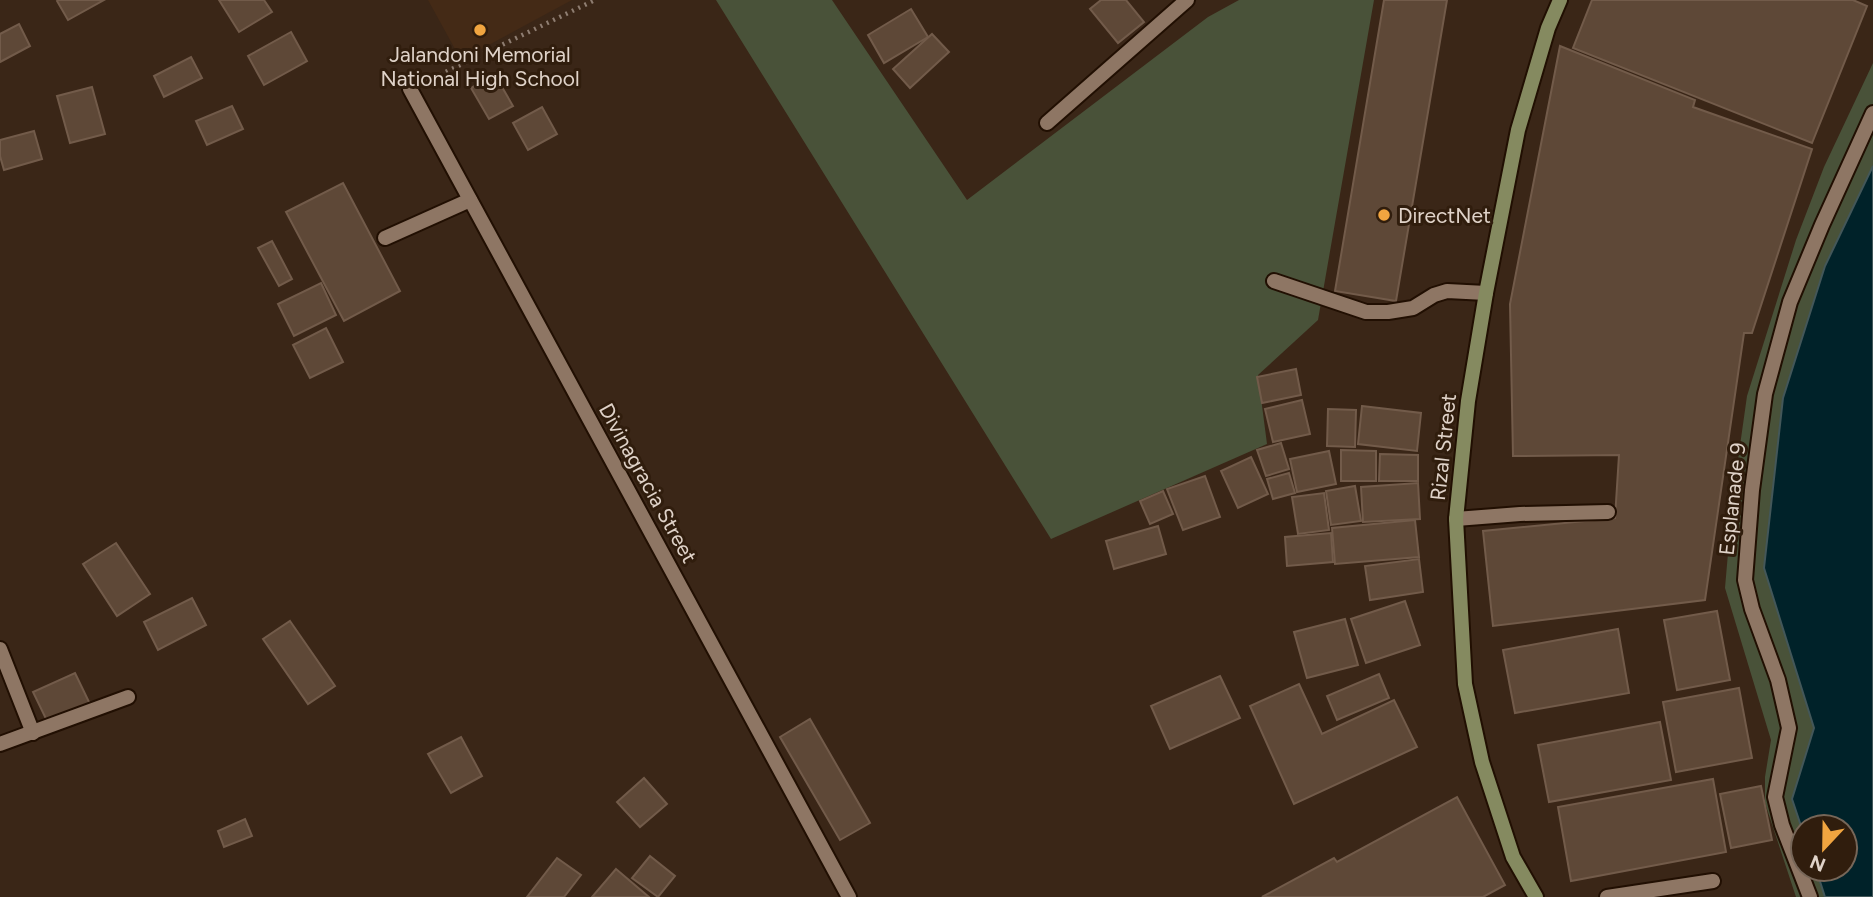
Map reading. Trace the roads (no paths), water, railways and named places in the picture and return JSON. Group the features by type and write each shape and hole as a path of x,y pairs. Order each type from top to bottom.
{"main road":[{"name":"Rizal Street","path":"1536,897 1513,857 1482,762 1465,684 1457,519 1468,401 1518,130 1548,28 1560,0"}],"street":[{"path":"1047,124 1187,0"},
{"name":"Divinagracia Street","path":"410,89 849,897"},
{"name":"Esplanade 9","path":"1810,897 1782,825 1775,797 1788,728 1778,680 1752,609 1745,580 1752,490 1765,394 1790,302 1873,113"},
{"path":"384,238 470,200"},
{"path":"1274,281 1366,312 1388,313 1413,308 1434,295 1447,291 1486,293"},
{"path":"1457,519 1608,512"},
{"path":"0,649 33,733"},
{"path":"0,744 128,697"},
{"path":"1607,897 1713,881"}],"water":[{"path":"1873,166 1873,897 1825,897 1820,883 1859,883 1859,813 1797,813 1792,799 1814,728 1764,568 1783,398 1825,266"}],"place":[{"name":"Jalandoni Memorial National High School","path":"480,30"},
{"name":"DirectNet","path":"1384,215"}]}
